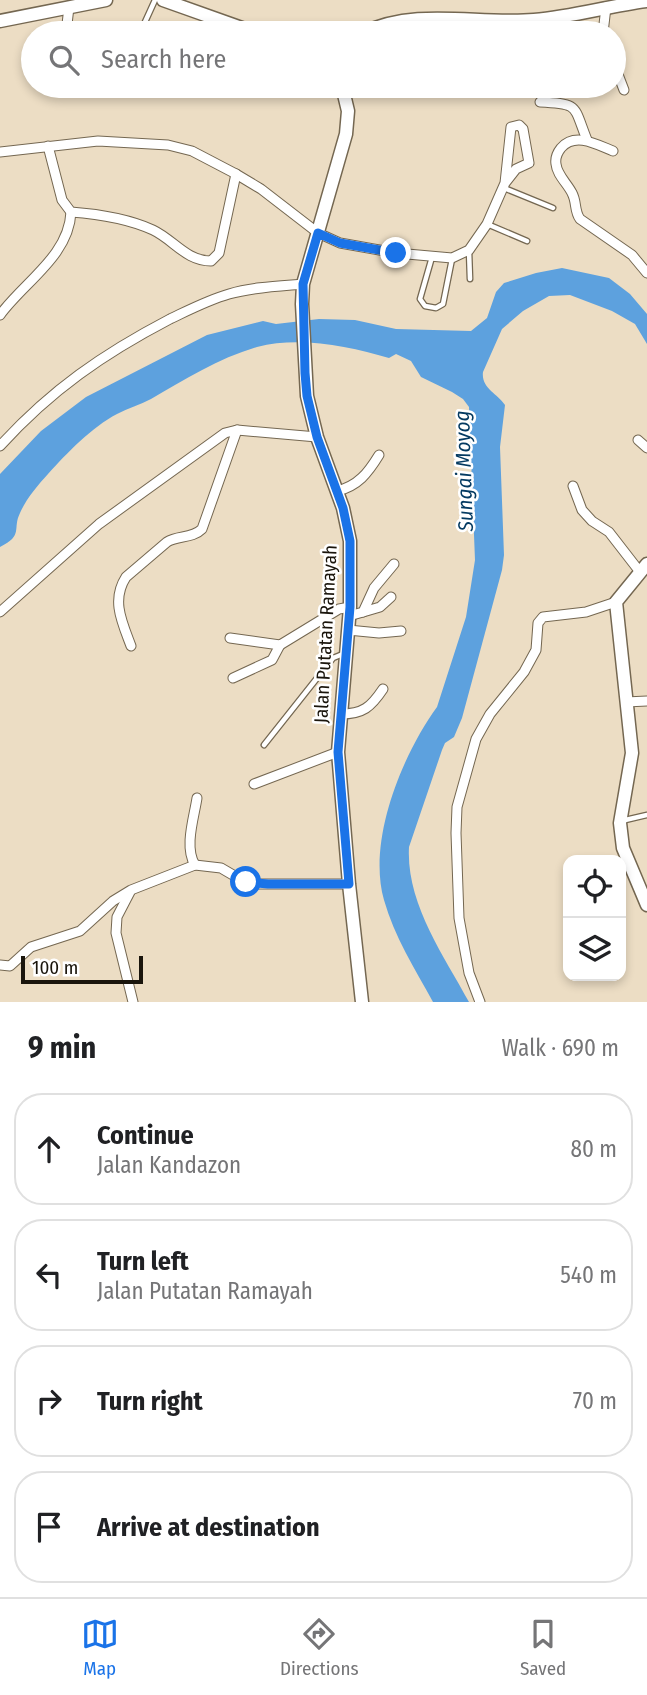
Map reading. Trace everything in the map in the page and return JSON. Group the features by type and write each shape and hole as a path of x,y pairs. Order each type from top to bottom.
{"main road":[{"path":"163,0 179,3 225,21"},
{"path":"0,21 97,1"},
{"path":"396,21 535,20 624,2 647,1"},
{"path":"340,98 348,111"},
{"name":"Jalan Putatan Ramayah","path":"345,98 348,111 346,134 303,284 302,304 307,396 350,541 348,630 338,752 362,1002"},
{"path":"643,568 616,602 632,753 621,821 623,848 647,905"}],"street":[{"path":"67,21 69,7"},
{"path":"604,21 606,7"},
{"path":"540,102 569,104 574,108 587,140"},
{"path":"0,153 98,141 168,145 192,151 236,174 318,233 340,243 432,257 452,258 469,250 486,224 504,185 516,169 529,163 523,129 519,125 511,127 504,185"},
{"path":"613,151 587,140 575,140 563,146 555,163 558,173 575,199 576,214 580,219 632,255 647,273"},
{"path":"48,146 62,200 71,212 138,225 154,231 186,254 204,261 211,261 219,253 236,174"},
{"path":"507,164 516,169"},
{"path":"0,315 9,302 43,269 67,236 71,212"},
{"path":"0,446 71,378 146,332 204,302 230,293 303,284"},
{"path":"131,646 118,610 117,599 122,583 166,542 172,538 192,536 202,529 237,430"},
{"path":"0,612 114,512 213,439 237,430 317,437"},
{"path":"638,440 647,449"},
{"path":"337,491 359,481 370,471 379,455"},
{"path":"573,486 582,510 592,521 609,532 643,568"},
{"path":"363,612 373,588 394,564"},
{"path":"233,678 272,660 280,645 339,609 363,612 380,607 391,597"},
{"path":"480,1002 462,943 456,833 457,807 476,739 490,714 500,705 524,672 536,650 538,623 543,617 586,612 616,602"},
{"path":"348,630 401,631"},
{"path":"230,638 280,645"},
{"path":"341,714 363,712 383,690"},
{"path":"626,702 647,701"},
{"path":"254,784 338,752"},
{"path":"195,865 191,859 190,845 197,798"},
{"path":"0,965 10,966 31,947 80,931 113,901 131,890 195,865 221,868 255,884 349,884"},
{"path":"131,890 117,917 116,933 133,1002"}],"lane":[{"path":"145,21 155,0"},
{"path":"504,185 553,208"},
{"path":"486,224 527,241"},
{"path":"469,250 470,279"},
{"path":"432,257 420,299 425,306 436,308 443,304 452,258"},
{"path":"264,745 333,658 346,653"},
{"path":"621,821 647,815"}],"water":[{"path":"562,268 609,278 630,294 647,314 647,344 635,324 612,311 570,295 549,296 523,311 502,329 483,372 484,382 505,405 500,447 504,555 502,570 462,718 454,737 445,743 442,750 409,847 413,888 420,908 428,928 469,1002 433,1002 405,952 388,913 380,877 380,852 384,826 400,774 437,707 466,617 475,560 469,407 463,399 421,377 411,361 396,354 389,358 306,342 273,344 257,347 215,363 98,426 36,487 20,513 15,535 0,547 0,474 41,431 86,397 207,335 263,321 276,324 319,319 355,320 396,329 471,331 487,318 496,292 504,283"}],"route":[{"path":"246,882 349,884 338,752 350,607 350,541 343,508 317,437 307,396 303,284 318,233 340,243 396,253"}],"water label":[{"name":"Sungai Moyog","path":"464,471"}]}
